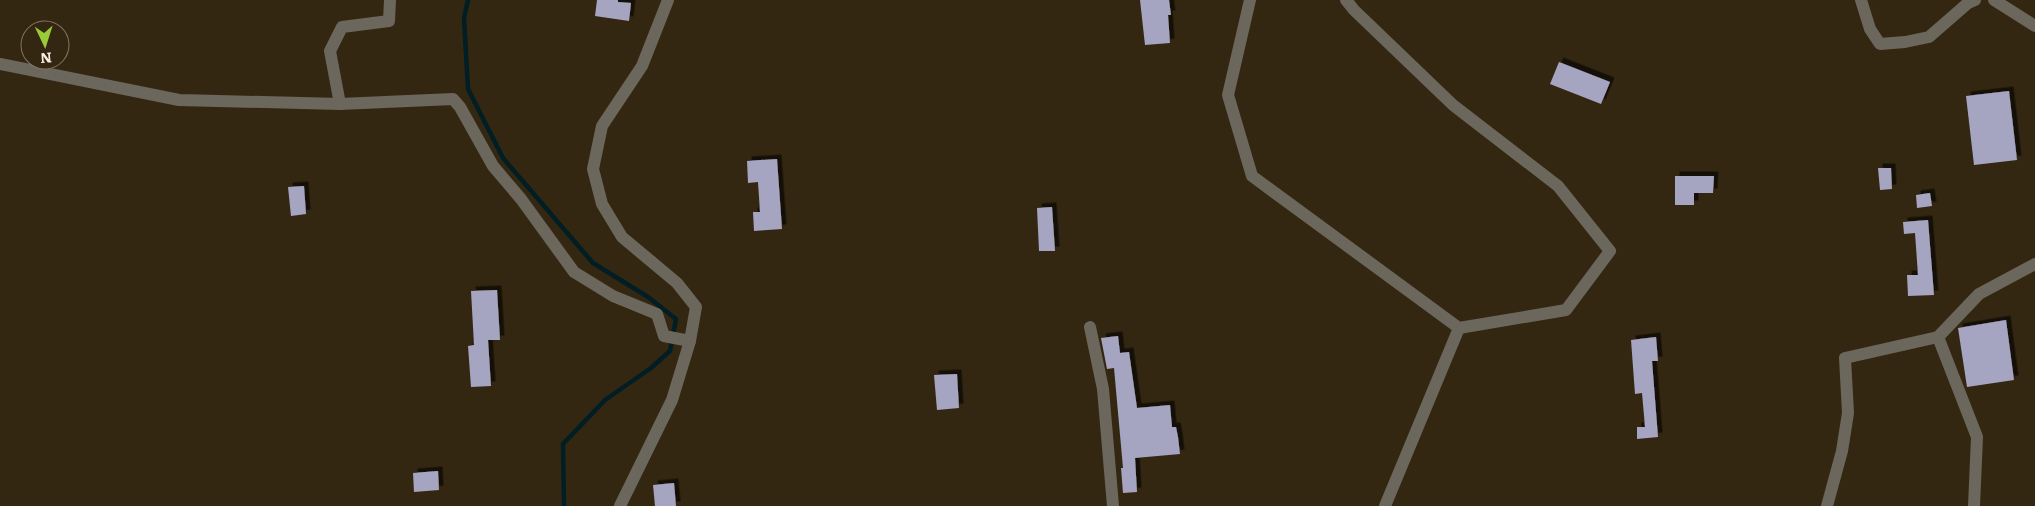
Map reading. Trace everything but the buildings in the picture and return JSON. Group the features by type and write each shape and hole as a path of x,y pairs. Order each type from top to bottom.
{"street":[{"path":"340,104 330,51 342,27 389,21 390,0"},
{"path":"620,506 672,400 690,341 696,307 677,283 622,237 602,204 593,169 602,126 624,96 642,66 668,0"},
{"path":"1250,0 1228,95 1252,176 1459,328 1566,310 1610,251 1558,186 1453,106 1346,0"},
{"path":"1861,0 1870,28 1880,44 1905,42 1929,37 1968,3 1975,0"},
{"path":"1994,0 2035,26"},
{"path":"0,64 180,100 340,104 453,99 460,107 493,166 521,199 574,272 613,296 657,314 664,336 690,341"},
{"path":"1827,506 1842,452 1848,413 1845,358 1938,337 1979,294 2035,264"},
{"path":"1090,327 1103,389 1113,506"},
{"path":"1385,506 1459,328"},
{"path":"1938,337 1977,437 1974,506"}],"waterway":[{"path":"468,0 464,18 468,89 503,158 593,263 648,297 676,319 670,351 651,368 605,400 563,444 564,506"}]}
